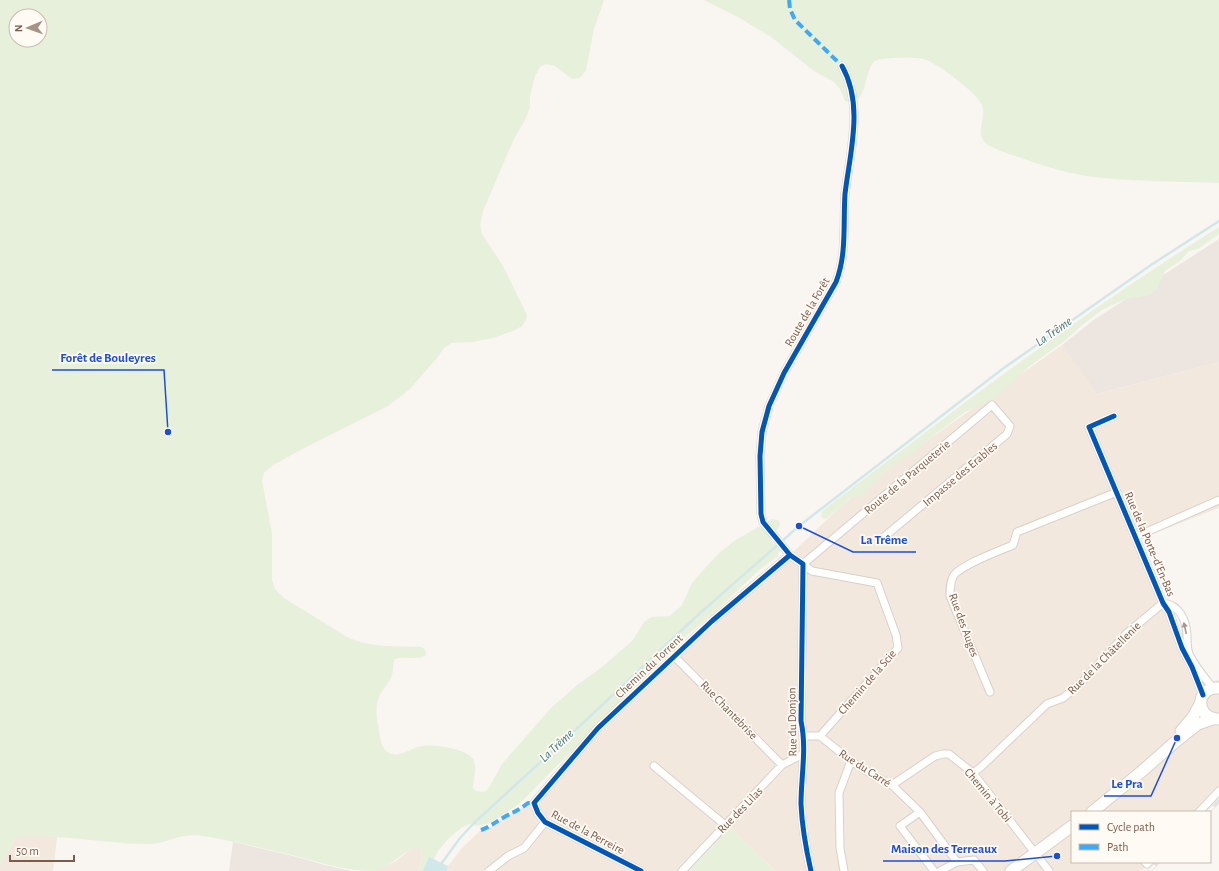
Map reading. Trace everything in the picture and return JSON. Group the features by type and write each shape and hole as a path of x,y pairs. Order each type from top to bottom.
{"main road":[{"path":"1174,743 1193,717 1205,691 1216,688"},
{"path":"1201,699 1204,713 1217,719"},
{"path":"1093,811 1198,724 1217,719"},
{"path":"1010,871 1071,827"}],"street":[{"name":"Route de la Forêt","path":"788,552 763,522 761,514 760,456 762,432 769,406 784,373 836,282 842,266 845,195 854,130 854,113 851,91 846,72 842,66"},
{"name":"Impasse des Erables","path":"884,537 1007,434 1010,426 992,405"},
{"name":"Route de la Parqueterie","path":"803,564 992,405"},
{"name":"Rue de la Porte-d'En-Bas","path":"1114,416 1089,427 1163,603 1171,618 1182,648 1192,667 1201,699"},
{"name":"Rue des Auges","path":"990,692 950,596 950,585 954,575 962,568 1013,545 1017,532 1117,492"},
{"path":"1135,537 1219,500"},
{"path":"788,552 803,564"},
{"name":"Chemin du Torrent","path":"534,803 598,728 788,552"},
{"name":"Rue du Donjon","path":"803,564 801,721 804,736 801,804 803,829 811,871"},
{"name":"Chemin de la Scie","path":"803,564 812,570 877,583 896,635 898,648 820,736"},
{"name":"Rue de la Porte-d'En-Bas","path":"1163,603 1170,604 1177,608 1184,620 1189,653 1199,670 1216,688"},
{"name":"Rue de la Châtellenie","path":"973,773 1046,704 1063,698 1081,683 1126,634 1163,603"},
{"name":"Rue Chantebrise","path":"674,656 782,766"},
{"path":"804,736 820,736"},
{"name":"Rue du Carré","path":"820,736 851,761 876,777 892,784 920,812 957,862"},
{"name":"Rue des Lilas","path":"682,871 782,766 803,754"},
{"name":"Chemin à Tobi","path":"892,784 935,756 949,754 973,773 1049,871"},
{"path":"844,871 840,848 839,792 851,761"},
{"path":"654,766 725,825"},
{"path":"1200,811 1219,791"},
{"name":"Rue de la Perreire","path":"534,803 545,822 641,871"},
{"path":"920,812 900,826 934,871"},
{"path":"489,871 508,856 524,848 545,822"},
{"path":"940,871 957,862 974,860 983,871"}],"shaded area":[{"path":"1219,239 1219,362 1097,394 1062,345 1095,319"},
{"path":"1062,345 1098,394 1219,362 1219,508 1137,540 1196,684 1219,680 1219,793 1201,811 1071,811 1071,863 1149,863 1141,871 775,871 731,828 691,868 690,871 447,871 448,866 462,848 481,830 490,827 507,815 519,810 531,802 598,728 790,555 841,506 886,470"},
{"path":"30,835 57,837 53,871 0,871 0,865 16,836"},
{"path":"233,842 293,856 351,871 229,871"},
{"path":"417,847 421,852 422,858 418,871 373,871 396,861 412,848"}],"green space":[{"path":"0,0 604,0 594,29 586,70 580,78 572,79 555,66 546,64 540,67 535,76 530,96 530,107 526,118 513,141 483,211 480,225 482,234 503,266 527,315 526,320 522,326 513,331 493,338 472,342 451,343 444,348 410,389 388,406 273,465 264,473 262,481 272,533 272,580 275,589 284,598 347,637 356,641 374,645 422,647 424,649 426,652 425,656 418,658 395,659 391,677 380,694 377,704 376,712 381,743 386,751 391,754 401,753 423,746 451,748 466,753 471,757 475,764 473,788 476,791 482,792 486,791 502,764 551,708 632,641 644,622 652,617 670,616 682,605 691,585 696,578 718,554 734,541 772,519 778,520 780,523 779,528 772,536 771,541 780,549 778,556 759,570 716,611 685,637 519,804 490,823 476,826 469,824 461,828 448,839 438,851 428,871 418,871 422,855 417,847 406,852 379,870 362,871 332,866 244,844 196,835 189,835 153,844 48,836 16,836 0,865"},
{"path":"704,0 1219,0 1219,183 1135,180 1086,176 1052,168 1004,152 990,146 982,137 982,105 973,93 937,65 923,59 897,58 880,59 875,61 871,66 862,94 853,102 845,101 840,89 834,82 814,71 771,37 738,17"},
{"path":"1219,227 1219,234 1198,249 1189,251 1180,261 1165,271 1158,287 1152,293 1123,300 1102,310 1067,339 1030,366 995,398 965,412 919,448 891,467 868,488 864,494 849,499 826,519 821,517 822,511 1017,364 1117,294"},
{"path":"731,828 775,871 690,871 691,868"}],"water":[{"path":"429,857 448,866 447,871 423,871"}],"waterway":[{"name":"La Trême","path":"436,871 460,838 474,823 699,614 799,526 1001,370 1151,265 1219,221"}],"railway":[{"path":"1209,811 1219,801"},
{"path":"1149,871 1157,863"}],"marked path":[{"path":"789,0 790,9 795,20 842,66"},
{"path":"481,830 528,803 534,803"}],"cycle path":[{"path":"811,871 804,838 801,804 804,752 801,721 803,564 790,555 763,522 761,514 760,456 762,432 769,406 784,373 836,282 842,261 845,194 854,129 854,113 849,81 842,66"},
{"path":"1114,416 1089,427 1163,603 1169,612 1182,648 1192,667 1203,695"},
{"path":"641,871 545,822 538,813 534,803 598,728 712,621 790,555"}],"place":[{"name":"Forêt de Bouleyres","path":"168,432"},
{"name":"La Trême","path":"799,526"},
{"name":"Le Pra","path":"1177,738"},
{"name":"Maison des Terreaux","path":"1057,856"}]}
